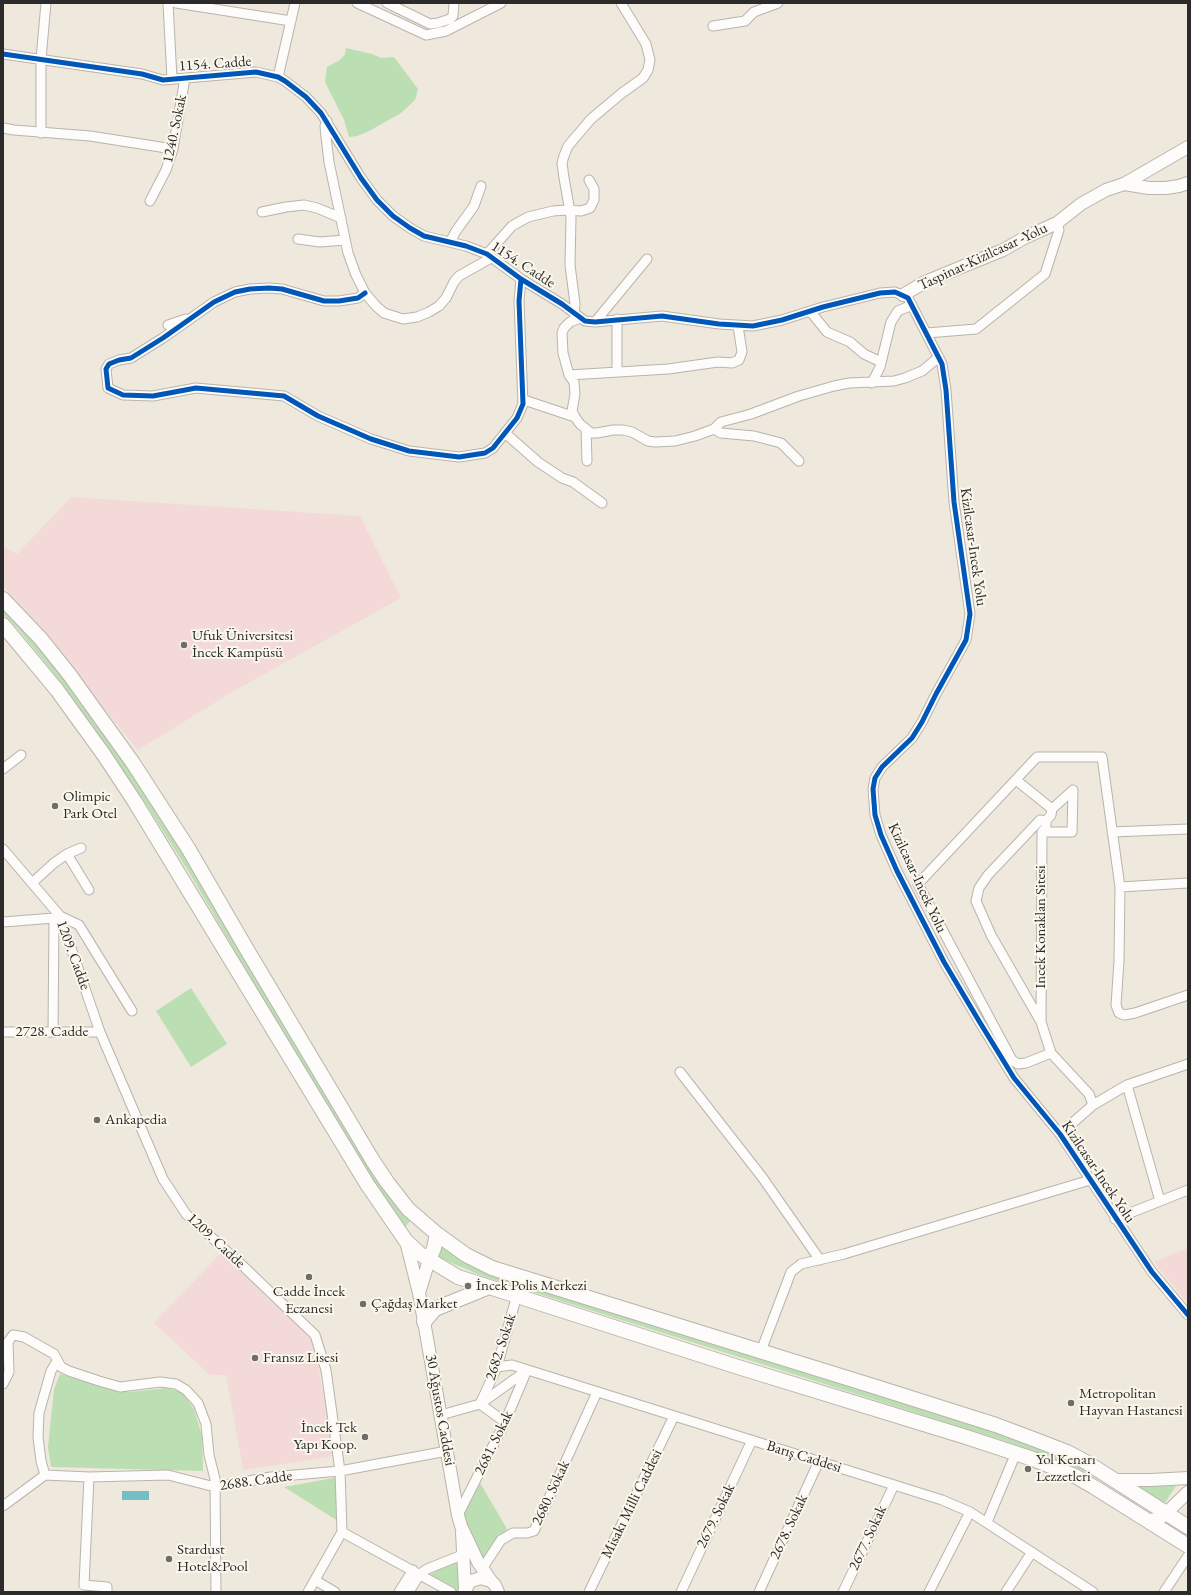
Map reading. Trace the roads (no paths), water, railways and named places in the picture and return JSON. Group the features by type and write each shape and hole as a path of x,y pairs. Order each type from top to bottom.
{"main road":[{"path":"3,599 41,639 69,674 133,763 188,848 373,1162 396,1195 410,1210 437,1234 466,1255 492,1268 996,1425 1067,1452 1116,1480 1188,1527"},
{"path":"3,625 57,690 108,761 135,802 367,1184 406,1241 429,1260 458,1277 1048,1464 1075,1476 1188,1546"},
{"path":"406,1241 412,1229 424,1223"},
{"path":"429,1260 437,1234"},
{"path":"424,1322 435,1309 489,1287"}],"street":[{"path":"41,132 40,59 46,3"},
{"name":"1240. Sokak","path":"168,3 172,79"},
{"path":"176,3 291,21"},
{"path":"278,77 295,3"},
{"path":"357,3 426,35 446,31 501,3"},
{"path":"387,3 430,24 443,22 450,19 452,16 454,3"},
{"path":"621,3 646,44 650,60 648,70 636,84 622,93 591,119 568,146 562,163 570,210 570,265 577,316 564,328 562,333 563,353 569,375 574,382 575,394 572,406 575,417 591,433 623,430 632,432 648,441 675,441 714,429 721,422 751,414 799,396 827,388 849,383 872,383 894,381 905,378 922,371 939,357"},
{"path":"713,26 745,21 754,12 778,3"},
{"name":"1154. Cadde","path":"3,54 142,74 163,80 256,72 278,77 306,97 321,113 361,178 377,200 393,216 424,236 466,246 489,256 585,321 595,322 662,316 738,326 753,326 782,320 880,293 895,292 903,295"},
{"name":"1240. Sokak","path":"150,201 166,170 173,149 185,78"},
{"path":"327,122 326,132 329,162 345,240 356,275 365,293 376,306 384,313 403,319 417,317 439,306 446,298 454,282 459,276 489,256 512,226 518,221 553,211 587,210 593,205 594,189 589,180"},
{"path":"3,128 97,137 173,149"},
{"name":"Taspinar-Kizilcasar -Yolu","path":"903,295 924,282 1003,250 1026,237 1057,223 1081,204 1106,190 1124,184 1188,147"},
{"name":"Taspinar-Kizilcasar -Yolu","path":"1124,184 1149,188 1166,188 1188,183"},
{"path":"450,242 474,206 481,186"},
{"path":"262,212 304,205 317,208 341,218"},
{"path":"926,333 976,329 1045,274 1059,230 1057,223"},
{"path":"298,240 320,242 345,240"},
{"path":"595,322 647,259"},
{"path":"365,293 358,298 339,301 324,301 282,289 250,289 235,292 214,302 163,338 131,358 109,364 106,369 108,388 123,395 153,396 196,388 284,396 318,416 371,440 410,450 459,457 485,453 493,448 520,414 524,400 521,383 522,340 519,301 521,279"},
{"name":"Kizilcasar-Incek Yolu","path":"903,295 908,298 939,357 946,390 954,502 970,614 966,640 930,704 922,722 912,738 882,767 875,778 872,789 875,815 881,834 897,871 944,962 1014,1078 1060,1134 1115,1219 1162,1285 1188,1315"},
{"path":"872,383 881,362 891,322 898,311 912,305"},
{"path":"810,312 827,332 850,342 864,354 881,362"},
{"path":"168,325 195,316"},
{"path":"616,372 617,319"},
{"path":"569,375 668,369 718,362 732,364 739,360 742,352 738,326"},
{"path":"524,400 575,417"},
{"path":"586,429 587,461"},
{"path":"714,429 721,433 754,436 781,443 799,461"},
{"path":"505,433 538,462 562,478 573,482 602,503"},
{"path":"3,769 21,755"},
{"path":"1051,1053 1026,1063 1018,1064 1012,1060 918,884 1038,757 1102,757 1120,887 1119,961 1116,1005 1119,1013 1124,1015 1188,995"},
{"path":"1016,780 1052,809 1074,790 1072,832 1042,832"},
{"name":"Incek Konaklan Sitesi","path":"1041,1022 1042,832 1046,827 1045,822 1051,815 1052,809"},
{"path":"1045,822 1040,820 993,869 979,888 976,896 979,909 991,935 1041,1022 1051,1053 1089,1094 1093,1105"},
{"path":"1112,832 1188,829"},
{"name":"1209. Cadde","path":"3,848 60,916 100,1032 163,1179 186,1214 243,1266 314,1335 326,1370 340,1471 342,1532"},
{"path":"32,883 67,854 81,848"},
{"path":"67,854 89,890"},
{"path":"1120,887 1188,883"},
{"path":"60,916 79,925 132,1011"},
{"path":"3,922 54,918 53,1032"},
{"name":"2728. Cadde","path":"3,1032 100,1032"},
{"path":"1060,1134 1093,1105 1127,1085 1188,1064"},
{"path":"680,1072 762,1177 820,1260"},
{"path":"1127,1085 1160,1201"},
{"path":"761,1351 791,1272 801,1264 844,1254 1090,1180"},
{"path":"1115,1219 1188,1190"},
{"name":"30 Ağustos Caddesi","path":"406,1241 419,1293 460,1521"},
{"name":"30 Ağustos Caddesi","path":"419,1293 429,1260"},
{"name":"2682. Sokak","path":"480,1404 497,1367 517,1295"},
{"path":"3,1384 9,1372 8,1342 13,1335 24,1337 54,1354 61,1367 69,1371 120,1387 160,1382 176,1384 186,1390 198,1404 206,1424 209,1455 215,1487 216,1592"},
{"path":"3,1506 45,1475 41,1461 38,1438 39,1413 50,1371 57,1361"},
{"name":"Barış Caddesi","path":"497,1367 512,1365 942,1500 970,1512 987,1522 1092,1592"},
{"path":"441,1415 480,1404 527,1370"},
{"name":"2681. Sokak","path":"460,1521 527,1370"},
{"name":"2680. Sokak","path":"482,1569 501,1540 512,1533 526,1533 534,1531 597,1392"},
{"path":"480,1404 505,1422"},
{"name":"Misakı Milli Caddesi","path":"590,1592 674,1416"},
{"name":"2679. Sokak","path":"681,1592 752,1440"},
{"name":"2688. Cadde","path":"45,1475 89,1477 168,1475 215,1487 272,1477 340,1471 447,1451"},
{"path":"987,1522 1016,1453"},
{"name":"2678. Sokak","path":"759,1592 819,1462"},
{"path":"89,1477 84,1585 107,1587 107,1592"},
{"path":"1116,1480 1188,1478"},
{"name":"2677. Sokak","path":"843,1592 894,1485"},
{"path":"1148,1520 1159,1519 1188,1492"},
{"path":"929,1592 970,1512"},
{"path":"460,1521 482,1569 495,1586"},
{"path":"460,1521 465,1591"},
{"path":"308,1592 342,1532 420,1571 451,1592"},
{"path":"1006,1592 1032,1552"},
{"path":"399,1592 420,1571 462,1555"},
{"path":"1164,1592 1188,1556"},
{"path":"409,1592 420,1571"},
{"path":"465,1591 468,1585 476,1579 481,1578 508,1592"},
{"path":"315,1580 335,1592"}],"water":[{"path":"122,1491 149,1491 149,1500 122,1500"}],"place":[{"name":"Ufuk Üniversitesi İncek Kampüsü","path":"184,645"},
{"name":"Olimpic Park Otel","path":"55,806"},
{"name":"Ankapedia","path":"97,1120"},
{"name":"Cadde İncek Eczanesi","path":"309,1277"},
{"name":"İncek Polis Merkezi","path":"468,1286"},
{"name":"Çağdaş Market","path":"363,1304"},
{"name":"Fransız Lisesi","path":"255,1358"},
{"name":"Metropolitan Hayvan Hastanesi","path":"1071,1403"},
{"name":"İncek Tek Yapı Koop.","path":"365,1437"},
{"name":"Yol Kenarı Lezzetleri","path":"1028,1469"},
{"name":"Stardust Hotel&Pool","path":"169,1559"}]}
